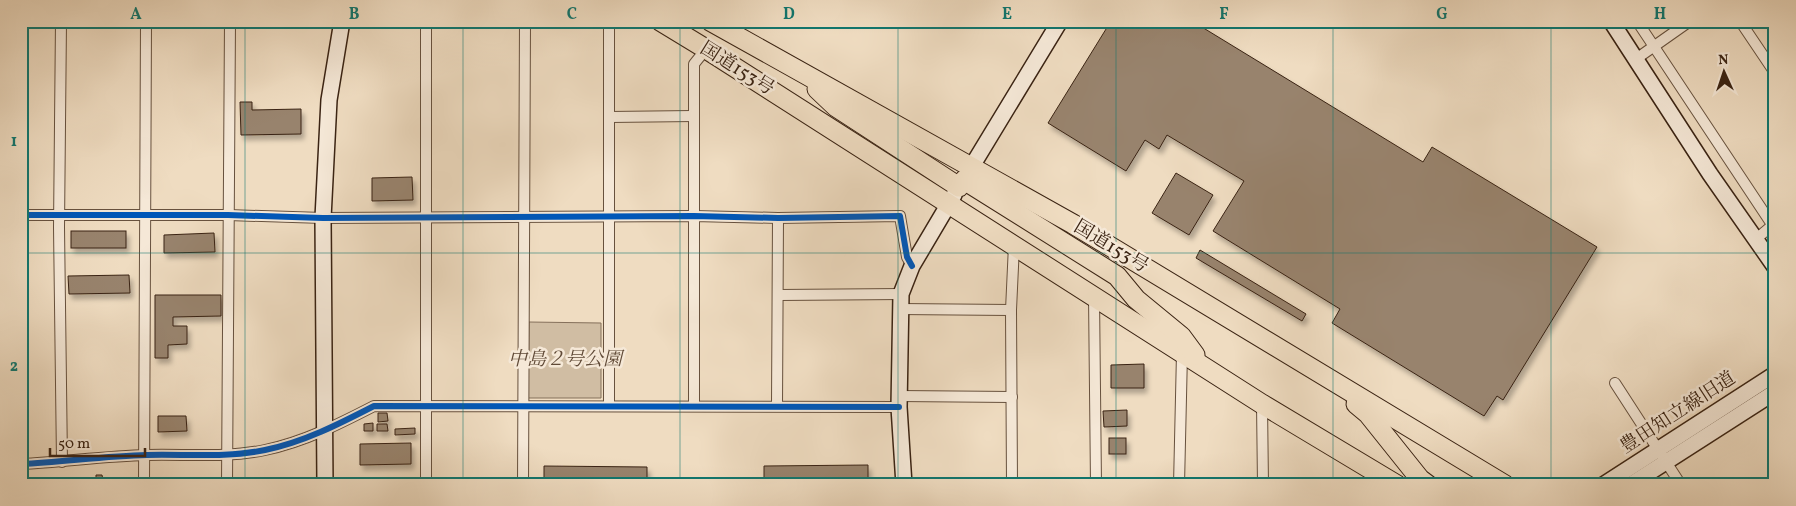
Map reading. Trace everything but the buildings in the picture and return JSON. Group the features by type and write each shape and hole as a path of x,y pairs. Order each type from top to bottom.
{"highway":[{"name":"国道153号","path":"660,21 949,203 1262,404 1397,485"},
{"name":"国道153号","path":"710,21 792,67 836,106 965,178 1073,224 1505,485"},
{"path":"965,178 1117,276 1136,299 1181,336 1205,367"},
{"path":"1282,350 1368,414 1420,479 1428,485"}],"street":[{"path":"60,21 59,216 62,462"},
{"path":"144,485 146,21"},
{"path":"227,485 230,21"},
{"path":"325,485 323,218 329,100 342,21"},
{"path":"426,21 424,216 426,485"},
{"path":"523,485 525,21"},
{"path":"609,21 609,405"},
{"path":"904,485 899,402 900,301 912,266 1060,21"},
{"path":"1611,21 1710,174 1775,267"},
{"path":"1637,21 1774,224 1756,239"},
{"path":"1636,59 1690,21"},
{"path":"1740,21 1775,73"},
{"path":"694,406 694,64 706,49"},
{"path":"610,117 693,116"},
{"path":"21,215 228,215 323,218 424,216 694,216 778,218 900,216 907,257 912,266"},
{"path":"777,406 778,218"},
{"path":"1012,485 1014,245"},
{"path":"779,295 900,301 1012,310"},
{"path":"1094,296 1096,485"},
{"path":"1179,485 1182,353"},
{"name":"豊田知立線旧道","path":"1630,485 1662,455 1775,374"},
{"path":"1615,383 1681,485"},
{"name":"豊田知立線旧道","path":"1603,485 1662,455 1775,392"},
{"path":"21,464 144,455 227,454 264,450 297,442 374,406 777,406 1012,397"},
{"path":"1262,404 1263,485"}],"green space":[{"name":"中島２号公園","path":"529,322 601,323 601,398 528,398"}],"cycle path":[{"path":"21,215 228,215 323,218 694,216 778,218 900,216 907,257 912,266"},
{"path":"21,464 131,456 221,455 265,450 307,437 374,406 899,407"}]}
